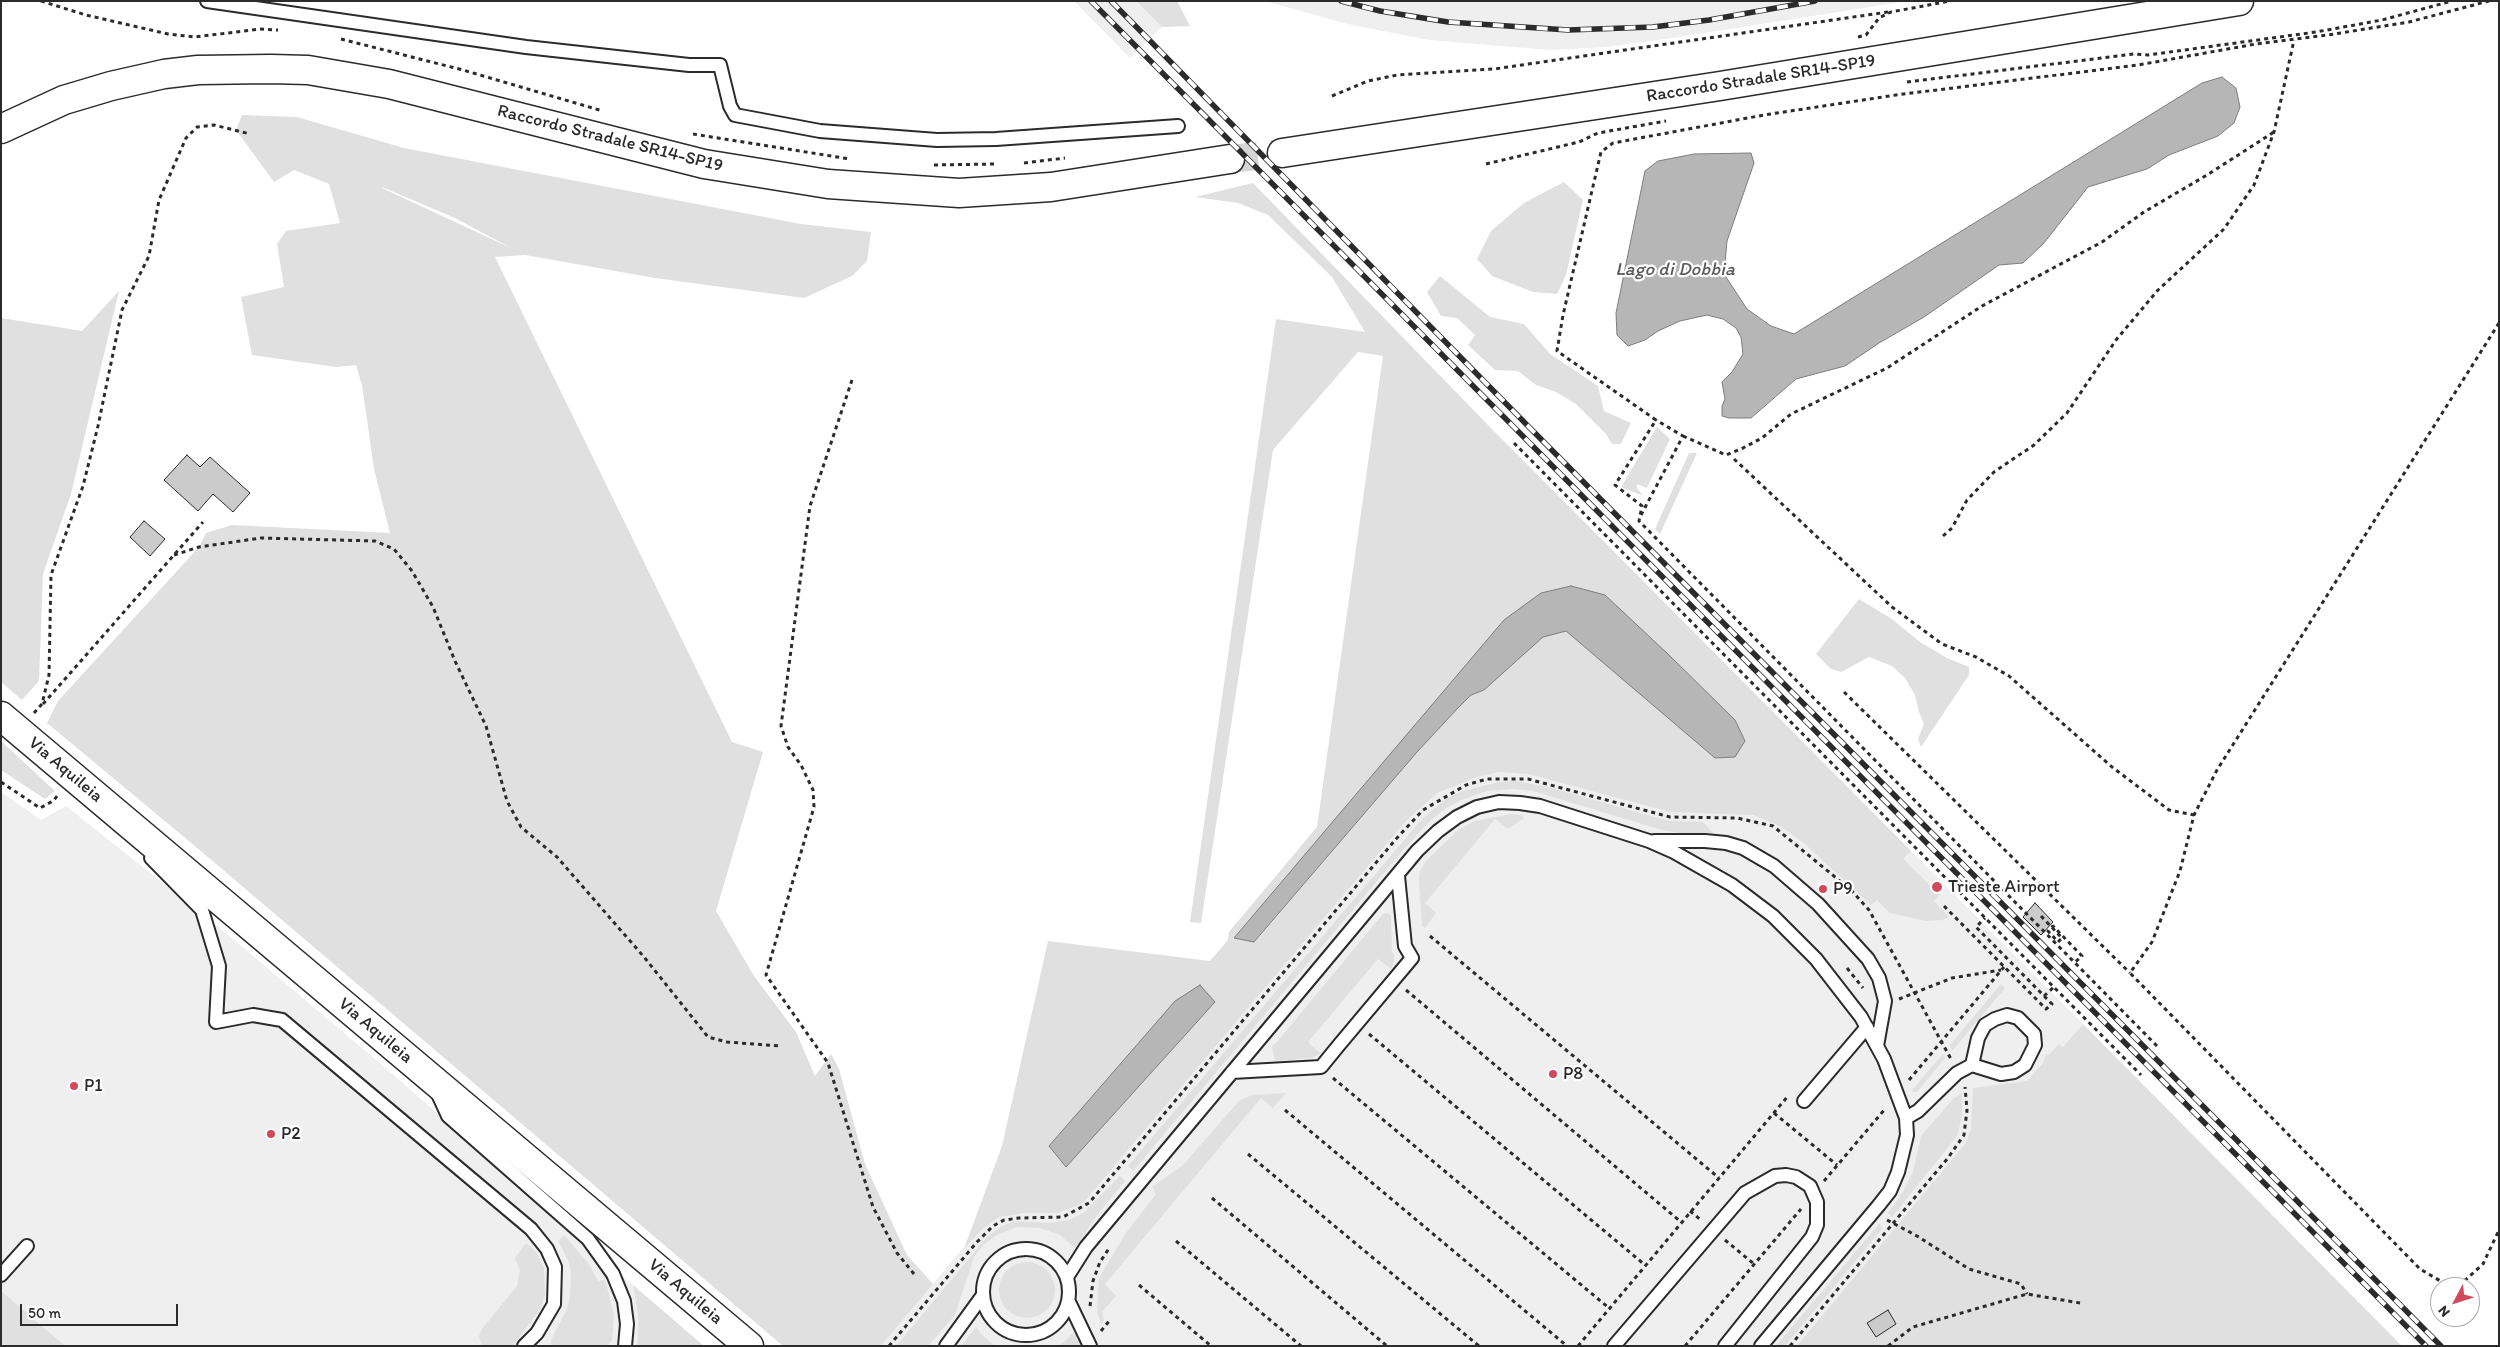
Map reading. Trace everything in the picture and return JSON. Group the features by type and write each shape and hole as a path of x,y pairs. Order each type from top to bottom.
{"main road":[{"name":"Raccordo Stradale SR14-SP19","path":"1282,153 1720,86 2239,1"},
{"name":"Raccordo Stradale SR14-SP19","path":"1,129 64,100 111,86 164,74 198,70 271,69 308,70 389,84 704,164 828,184 959,192 1005,190 1051,187 1230,159"},
{"name":"Via Aquileia","path":"10,723 749,1346"}],"lane":[{"path":"208,1 526,48 689,65 720,65 730,106 735,115 820,131 937,140 967,140 1178,126"},
{"path":"74,777 202,910 219,966 216,1022 253,1016 282,1020 531,1228 547,1249 555,1268 554,1304 538,1340 524,1346"},
{"path":"1067,1277 1086,1247 1417,851 1451,821 1477,808 1499,802 1540,806 1649,841 1712,872 1773,916 1816,959 1867,1027 1898,1094 1906,1118 1903,1156 1890,1191 1761,1346"},
{"path":"1649,841 1705,841 1743,848 1774,866 1818,904 1868,959 1879,978 1885,1001 1877,1046"},
{"path":"1232,1072 1320,1067 1357,1024 1412,958 1405,946 1398,876"},
{"path":"1906,1118 1918,1111 1957,1073 1972,1065 2001,1074 2014,1072 2025,1065 2035,1045 2034,1034 2018,1018 2007,1015 1994,1019 1985,1025 1978,1038 1972,1065"},
{"path":"1804,1101 1867,1027"},
{"path":"431,1079 448,1116 588,1239 613,1274 624,1301 625,1346"},
{"path":"1614,1346 1745,1193 1768,1180 1786,1175 1803,1181 1814,1192 1818,1214 1817,1225 1812,1238 1726,1346"},
{"path":"1,1275 27,1246"},
{"path":"1016,1346 1034,1335 1050,1329 1062,1317 1068,1302 1067,1277 1060,1265 1050,1256 1037,1250 1017,1250 999,1258 990,1269 984,1281 983,1295 986,1309 994,1321 1006,1330 1020,1335 1034,1335"},
{"path":"946,1346 983,1295"},
{"path":"1068,1302 1090,1346"}],"path":[{"path":"42,1 86,15 168,34 195,37 260,29 286,30"},
{"path":"1332,96 1368,81 1397,76 1494,69 1891,12 1950,1"},
{"path":"1904,82 2134,54 2148,55 2316,32 2382,20 2452,1"},
{"path":"2274,132 2207,176 2144,212 2102,242 1982,306 1887,368 1791,414 1762,438 1726,455 1683,436 1656,420 1557,351 1563,315 1601,152 1612,142 1764,114 1896,95 2138,65 2409,22 2489,1"},
{"path":"1851,40 1866,35 1879,18 1891,12"},
{"path":"338,38 463,70 613,114"},
{"path":"1943,536 1952,528 1967,500 1994,472 2034,445 2067,413 2116,340 2152,297 2224,229 2254,185 2274,132 2294,40"},
{"path":"1486,164 1579,142 1598,132 1675,119"},
{"path":"42,704 49,675 50,575 83,486 98,426 122,310 149,256 159,200 186,138 197,127 214,125 250,134"},
{"path":"688,133 851,160"},
{"path":"1017,163 1075,157"},
{"path":"930,165 1007,164"},
{"path":"2130,973 2152,942 2180,871 2194,815 2216,770 2499,323"},
{"path":"852,380 810,506 781,726 788,747 801,765 813,790 814,807 766,976 828,1063 873,1207 897,1253 914,1274"},
{"path":"1656,420 1614,485 1642,506 1639,520 2157,1046"},
{"path":"1641,515 1652,498 1683,436"},
{"path":"1514,443 2141,1075"},
{"path":"1734,459 1892,607 1942,644 1976,658 2009,676 2112,766 2168,810 2194,815"},
{"path":"10,723 42,704 203,522"},
{"path":"174,555 199,547 261,538 375,540 394,550 412,571 433,607 455,661 486,726 507,801 521,827 557,857 708,1036 727,1042 780,1046"},
{"path":"1844,692 2130,973 2420,1269 2449,1286 2461,1284 2483,1264 2499,1230"},
{"path":"1,782 40,808 53,801 74,777"},
{"path":"889,1346 977,1242 993,1226 1004,1220 1018,1218 1045,1219 1063,1217 1089,1204 1389,847 1423,810 1445,795 1466,785 1487,779 1528,779 1670,817 1736,818 1773,826 1852,891 1869,910 1949,1055"},
{"path":"1944,906 2046,1010 2052,1004 1976,926 1985,918"},
{"path":"2041,916 2052,927 2057,932 2062,938 2058,942 2048,931 2053,926 2082,956 2074,963"},
{"path":"1430,936 1719,1178"},
{"path":"1685,1346 2004,966"},
{"path":"1394,980 1681,1222"},
{"path":"2044,996 2054,987"},
{"path":"1357,1024 1645,1265"},
{"path":"1320,1067 1609,1308"},
{"path":"1790,1346 1948,1158 1964,1134 1967,1090"},
{"path":"1578,1346 1792,1091"},
{"path":"1285,1110 1567,1346"},
{"path":"1774,1113 1837,1166"},
{"path":"1248,1154 1479,1346"},
{"path":"1119,1169 1138,1185"},
{"path":"1212,1198 1387,1346"},
{"path":"1897,1227 1917,1236 1968,1268 2020,1284 2027,1294"},
{"path":"1176,1241 1301,1346"},
{"path":"1092,1315 1090,1305 1093,1281 1100,1262 1110,1246"},
{"path":"1139,1285 1211,1346"},
{"path":"1888,1346 1913,1326 2027,1294 2080,1303"},
{"path":"1100,1332 1110,1320"},
{"path":"1095,1324 1105,1338"}],"shaded area":[{"path":"1074,1 1136,1 1162,27 1130,58"},
{"path":"1136,1 1177,1 1190,26 1162,27"},
{"path":"1265,1 1908,1 1607,47 1550,50 1429,40 1347,24"},
{"path":"242,115 297,117 404,148 801,224 871,232 867,261 852,276 804,298 655,278 525,255 495,257 732,742 763,752 716,911 754,976 796,1032 815,1076 831,1054 839,1069 865,1164 907,1255 933,1284 881,1346 783,1346 202,852 47,723 58,701 199,547 206,533 232,525 390,533 374,469 362,385 356,365 336,367 252,355 241,297 284,287 277,244 286,231 340,223 329,184 294,170 274,182 236,130","holes":["382,187 455,218 511,248"]},
{"path":"1564,182 1583,200 1566,275 1557,294 1533,292 1492,276 1477,259 1491,231 1524,203"},
{"path":"1253,183 1488,425 1911,851 1903,859 1940,895 1934,901 1949,917 1942,920 1926,921 1890,913 1877,900 1871,905 1805,844 1782,827 1753,815 1670,812 1528,774 1499,772 1477,777 1437,793 1406,821 1083,1203 1058,1213 1024,1213 999,1217 980,1231 966,1247 1002,1146 1048,941 1210,961 1228,940 1229,932 1317,827 1383,356 1358,352 1273,450 1201,923 1190,922 1276,319 1365,332 1332,277 1268,215 1238,203 1195,197","holes":["1571,586 1669,655 1734,720 1745,741 1614,672 1566,631 1543,637 1484,690 1471,695 1457,709 1417,752 1255,942 1234,938","1178,1043 1066,1167 1049,1146"]},
{"path":"1440,276 1490,317 1524,324 1550,354 1598,386 1604,411 1631,423 1621,444 1612,444 1606,434 1576,404 1556,392 1536,385 1518,371 1495,370 1468,345 1475,335 1457,318 1441,316 1427,292"},
{"path":"119,291 71,494 43,574 39,681 22,700 1,682 1,318 82,331"},
{"path":"1657,427 1670,439 1647,488 1637,484 1637,488 1643,496 1621,487"},
{"path":"1508,445 2083,1024 1811,1346 881,1346 1045,1150 1228,940 1229,932 1317,827"},
{"path":"1689,453 1697,453 1660,534 1655,529"},
{"path":"1859,599 1892,619 1920,642 1947,658 1969,667 1969,675 1921,747 1918,739 1924,724 1915,695 1905,678 1892,666 1869,657 1841,672 1831,669 1816,654"},
{"path":"1,741 55,791 45,799 1,770"},
{"path":"1516,781 1552,788 1669,821 1703,822 1713,833 1680,833 1662,830 1533,791 1514,789 1487,791 1461,800 1445,809 1431,820 1404,849 1133,1171 1128,1166 1422,819 1447,798 1463,791 1499,782"},
{"path":"1,792 41,820 66,806 233,939 389,1071 633,1285 638,1316 637,1346 1,1346"},
{"path":"1511,814 1522,815 1524,818 1508,829 1495,819 1425,903 1436,913 1425,928 1422,926 1419,880 1420,871 1426,861 1458,830 1475,821"},
{"path":"1388,913 1391,916 1392,953 1394,953 1391,969 1378,959 1308,1042 1320,1053 1318,1055 1311,1058 1275,1061 1272,1046 1383,914"},
{"path":"2001,984 2005,988 1952,1051 1950,1045"},
{"path":"2083,1024 2402,1346 1797,1346 1965,1144 1971,1130 1973,1088 2027,1081 2043,1063 2046,1054 2049,1055 2059,1044 2063,1047"},
{"path":"1943,1054 1945,1058 1917,1092 1913,1092 1912,1090"},
{"path":"1286,1093 1273,1108 1261,1098 1105,1284 1116,1296 1102,1312 1104,1320 1101,1324 1097,1312 1099,1278 1126,1233 1156,1194 1152,1187 1183,1165 1240,1100 1255,1094"},
{"path":"1962,1093 1962,1117 1957,1136 1892,1217 1888,1213 1903,1192 1913,1171 1921,1136 1953,1099"},
{"path":"1120,1176 1125,1181 1097,1215 1075,1248 1060,1235 1040,1228 1017,1227 997,1235 984,1244 974,1257 955,1315 928,1346 896,1346 987,1237 1002,1226 1014,1221 1049,1223 1069,1220 1083,1213"},
{"path":"1880,1223 1882,1229 1785,1346 1776,1346"},
{"path":"564,1235 589,1264 598,1281 604,1280 606,1283 614,1315 612,1340 608,1346 551,1346 551,1340 567,1309 570,1297 571,1271 568,1260 558,1241"},
{"path":"526,1243 536,1252 544,1267 545,1295 541,1308 513,1346 482,1346 479,1336 482,1329 517,1286 520,1270 515,1258"},
{"path":"1027,1262 1042,1267 1050,1275 1055,1290 1050,1305 1042,1313 1027,1318 1012,1313 1004,1305 999,1290 1004,1275 1012,1267"},
{"path":"633,1285 704,1346 637,1346 638,1316"},
{"path":"1,1291 65,1346 1,1346"},
{"path":"976,1327 981,1334 995,1346 961,1346"},
{"path":"1074,1332 1083,1346 1058,1346 1066,1340"}],"water":[{"name":"Lago di Dobbia","path":"2222,77 2236,88 2240,107 2234,123 2218,136 2169,155 2147,169 2088,187 2044,243 2023,263 1999,265 1924,317 1879,343 1845,366 1796,379 1751,418 1729,418 1722,416 1722,406 1725,399 1722,382 1732,372 1743,354 1741,337 1736,328 1723,319 1707,315 1680,321 1658,331 1645,340 1628,346 1617,335 1616,313 1645,171 1658,161 1694,154 1751,153 1754,163 1727,241 1724,274 1747,309 1771,326 1794,334 2202,83"},
{"path":"1571,586 1605,595 1735,720 1745,741 1735,757 1715,758 1566,631 1543,637 1484,690 1471,695 1457,709 1417,752 1254,942 1234,938 1504,620 1541,593"},
{"path":"1200,985 1215,1002 1066,1167 1049,1146 1175,1001"}],"building":[{"path":"187,455 200,467 210,457 250,493 233,512 213,494 198,511 164,480"},
{"path":"144,521 165,539 150,556 130,537"},
{"path":"2035,903 2053,922 2041,935 2023,917"},
{"path":"1888,1310 1896,1324 1876,1337 1867,1323"}],"tunnel":[{"path":"1230,159 1282,153"}],"railway":[{"path":"1091,1 2426,1346"},
{"path":"1111,1 1527,425 2441,1346"},
{"path":"1341,1 1380,11 1448,22 1568,30 1653,27 1709,20 1815,1"}],"place":[{"name":"Trieste Airport","path":"1937,887"},
{"name":"P9","path":"1823,889"},
{"name":"P8","path":"1553,1074"},
{"name":"P1","path":"74,1086"},
{"name":"P2","path":"271,1134"}]}
